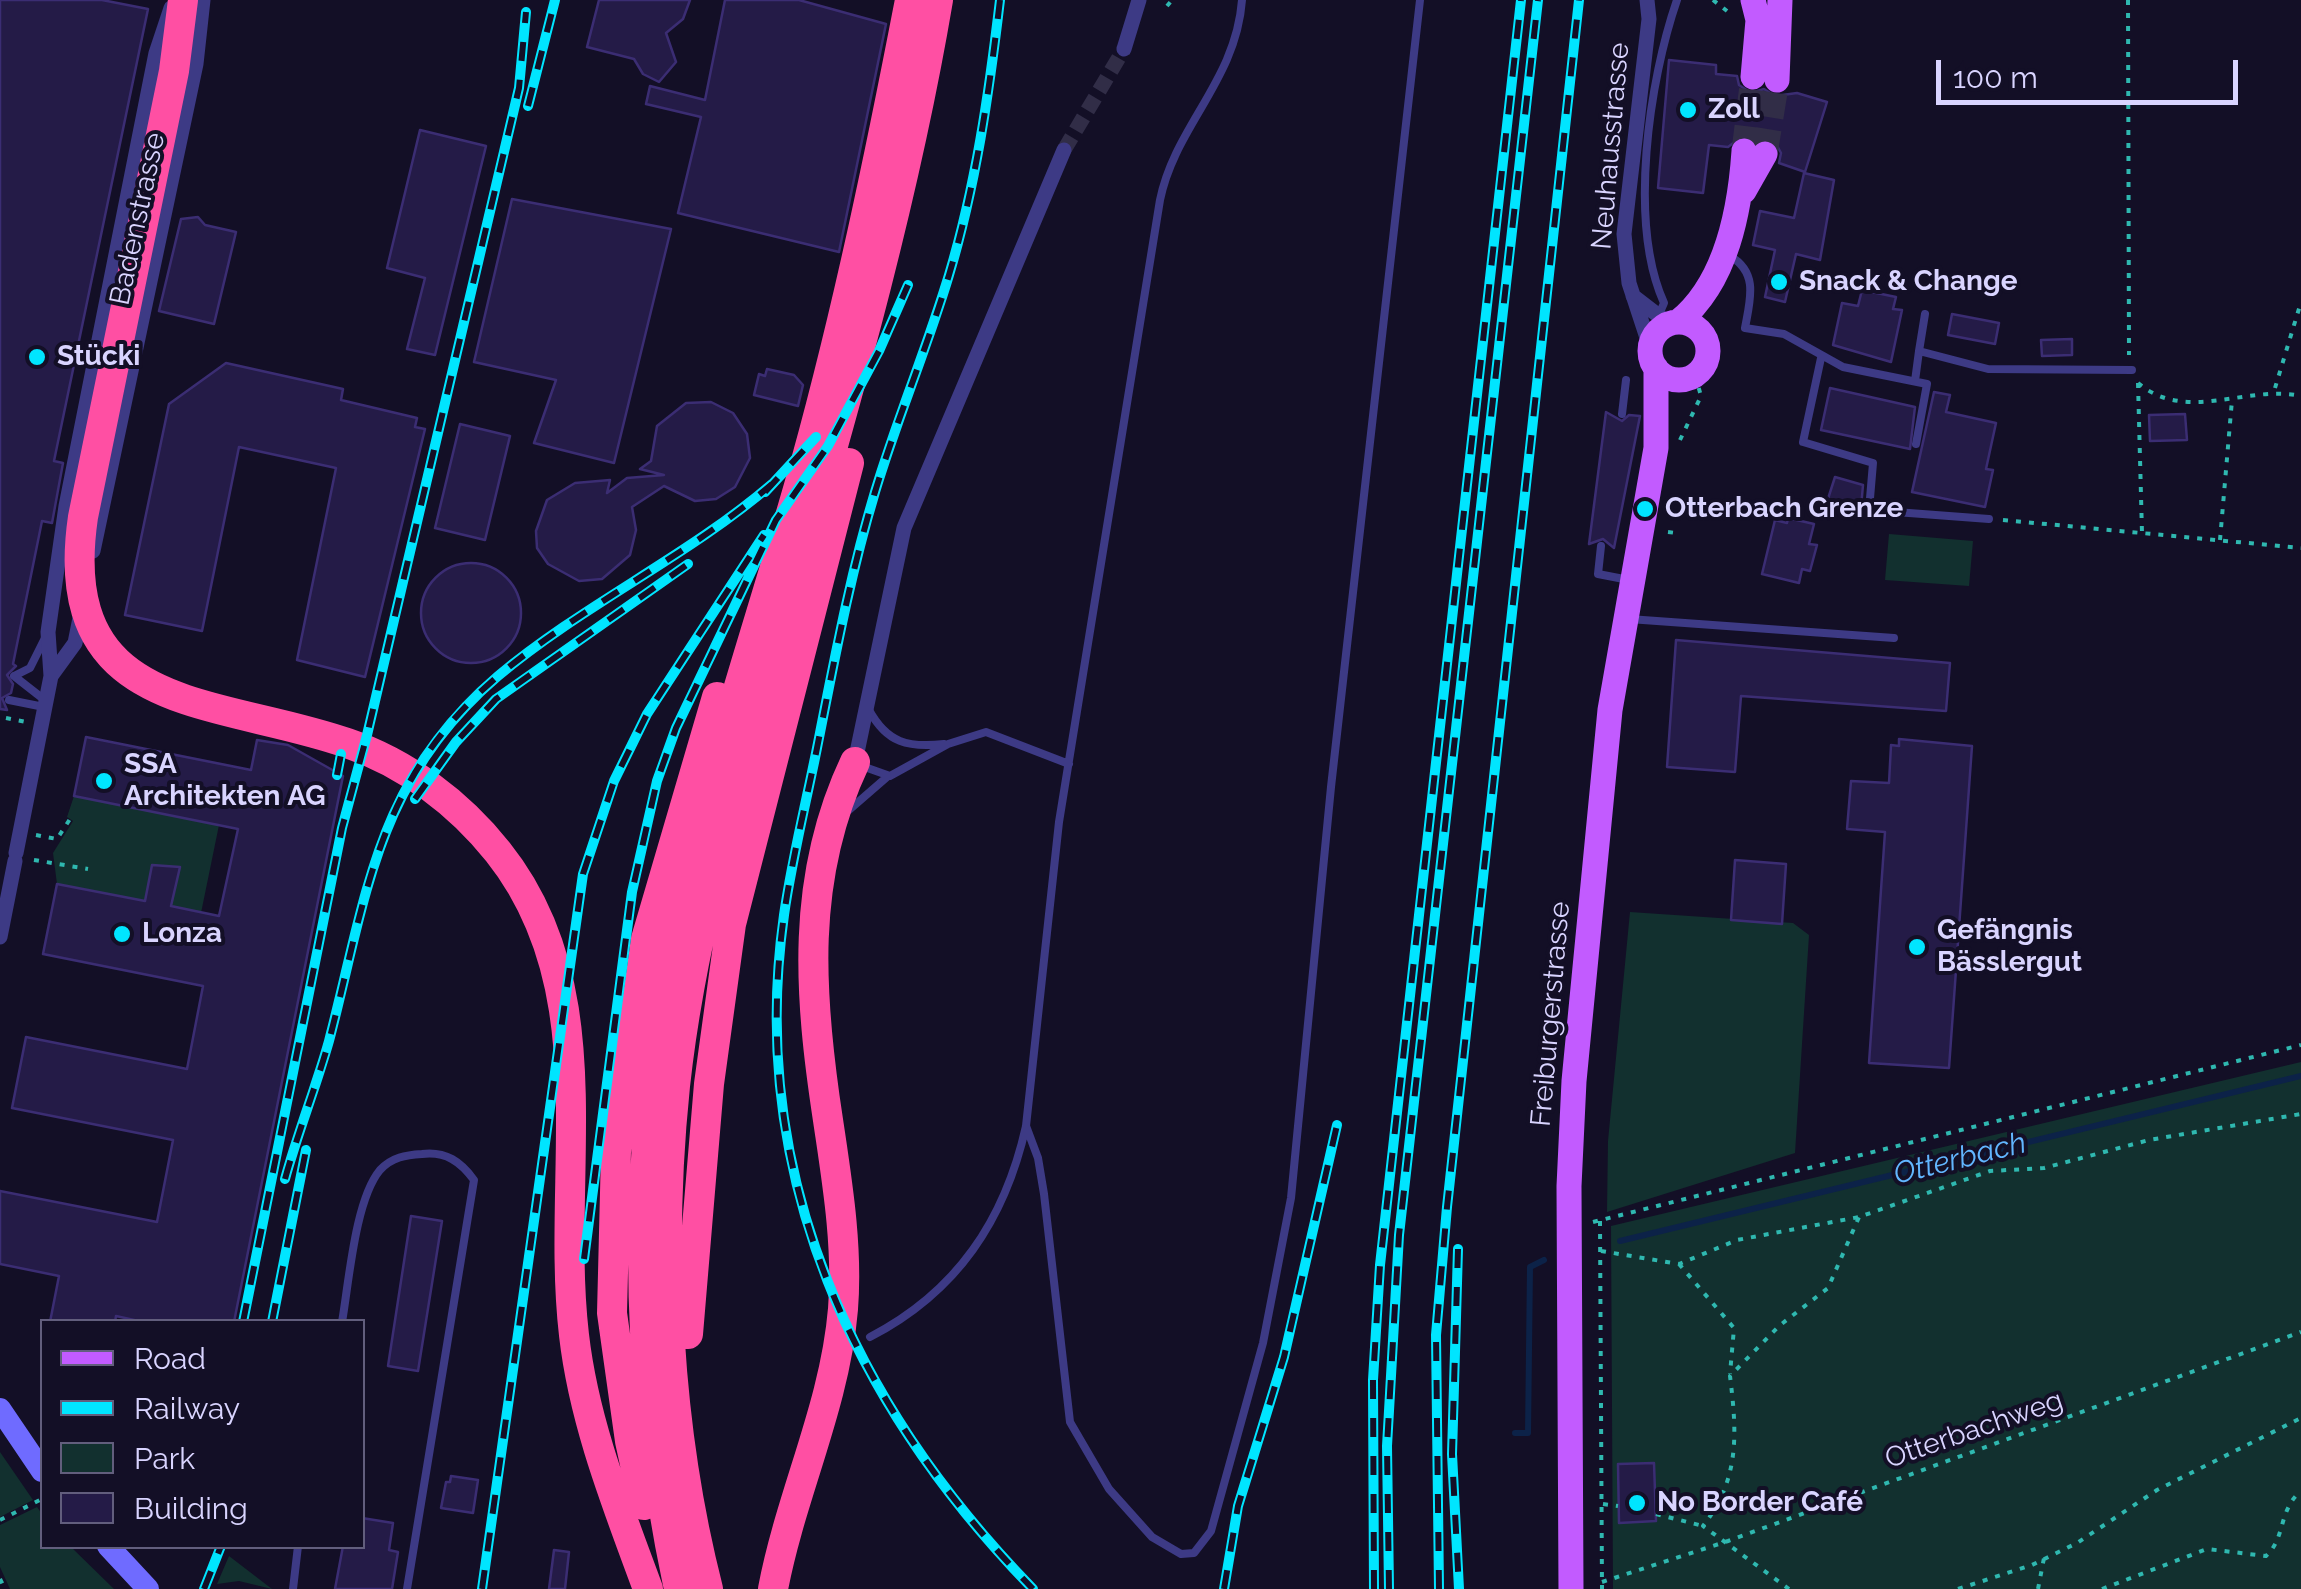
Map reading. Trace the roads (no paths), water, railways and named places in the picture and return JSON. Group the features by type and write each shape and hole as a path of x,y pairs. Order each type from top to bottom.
{"highway":[{"path":"183,0 82,530 80,583 90,618 112,656 154,690 346,743 417,778 474,824 526,894 553,957 568,1032 570,1268 578,1369 598,1446 648,1589"},
{"path":"679,1589 655,1455 643,1318 642,1200 655,1045 692,860 829,374 870,206 910,0"},
{"path":"708,1589 689,1492 672,1338 668,1200 675,1084 696,954 728,814 891,236 938,0"},
{"path":"724,1589 690,1386 688,1338 708,1084 732,924 849,466 860,404 858,361"},
{"path":"668,1589 630,1442 612,1313 610,1232 622,1100 646,939 797,442 829,374"},
{"path":"773,1589 820,1426 843,1308 838,1183 813,1009 812,942 826,834 856,762"}],"main road":[{"path":"1765,79 1768,10"},
{"path":"1721,263 1656,333 1653,358 1666,377 1690,377 1709,354 1704,334 1755,152"},
{"path":"1668,321 1693,325 1704,334"},
{"name":"Freiburgerstrasse","path":"1653,358 1667,448"},
{"name":"Freiburgerstrasse","path":"1572,1589 1568,1186 1574,1081 1610,710 1632,580 1690,377"},
{"path":"0,1409 40,1468"},
{"path":"111,1549 148,1589"}],"street":[{"name":"Badenstrasse","path":"0,937 51,676 48,632 66,506 156,54 174,0"},
{"name":"Badenstrasse","path":"51,676 75,643 196,64 203,0"},
{"path":"1124,49 1139,0"},
{"name":"Neuhausstrasse","path":"1647,0 1649,19 1637,90 1624,234 1633,296 1653,358"},
{"path":"856,762 894,561 910,512 1064,150"},
{"path":"1633,296 1668,321"}],"lane":[{"path":"870,1336 937,1292 980,1244 1009,1189 1026,1126 1058,822 1162,191 1178,152 1230,59 1242,0"},
{"path":"1026,1126 1038,1158 1046,1207 1070,1422 1109,1489 1142,1526 1166,1548 1181,1554 1194,1552 1210,1530 1257,1365 1291,1198 1331,787 1420,0"},
{"path":"1668,321 1650,268 1645,224 1660,49 1677,0"},
{"path":"1637,90 1656,92"},
{"path":"1721,263 1744,266 1751,285 1745,328 1784,334 1822,358 1927,384 1916,444"},
{"path":"1915,381 1925,314"},
{"path":"1919,351 1988,369 2132,370"},
{"path":"1822,358 1802,442 1873,464 1869,510 1989,519"},
{"path":"1622,414 1626,380"},
{"path":"1602,546 1598,574 1632,580"},
{"path":"1625,619 1894,638"},
{"path":"46,704 30,684 14,676 30,668 48,632"},
{"path":"10,700 46,704"},
{"path":"866,706 888,736 904,746 948,744"},
{"path":"812,942 845,816 868,789 948,744 974,734 995,734 1069,764"},
{"path":"856,762 890,776"},
{"path":"343,1319 367,1192 381,1169 400,1156 432,1152 461,1162 474,1180 407,1589"},
{"path":"293,1589 298,1549"}],"waterway":[{"name":"Otterbach","path":"1620,1241 2301,1076"},
{"name":"Otterbach","path":"1515,1433 1528,1433 1530,1267 1544,1260"}],"tunnel":[{"path":"1064,150 1124,49"},
{"path":"1744,151 1753,77"},
{"path":"1765,154 1777,80"}],"railway":[{"path":"528,106 555,0"},
{"path":"1000,0 967,207 940,302 875,492 843,619 787,894 777,1011 782,1105 799,1194 828,1281 866,1364 913,1443 969,1518 1033,1589"},
{"path":"1374,1589 1373,1380 1380,1265 1521,0"},
{"path":"1389,1589 1387,1446 1399,1235 1538,0"},
{"path":"1439,1589 1436,1335 1447,1207 1579,0"},
{"path":"244,1319 342,828 519,88 526,12"},
{"path":"584,1259 632,892 657,781 676,728 776,520 828,446 879,351 908,285"},
{"path":"765,492 816,437"},
{"path":"285,1179 329,1041 367,889 400,799 425,757 457,716 531,650 705,535 772,484"},
{"path":"482,1589 583,874 614,781 647,714 764,535"},
{"path":"415,799 456,742 496,699 688,564"},
{"path":"337,775 341,754"},
{"path":"1224,1589 1238,1506 1284,1357 1337,1125"},
{"path":"273,1319 306,1150"},
{"path":"1458,1249 1452,1454 1459,1589"},
{"path":"204,1589 220,1549"}],"place":[{"name":"Zoll","path":"1688,110"},
{"name":"Snack & Change","path":"1779,282"},
{"name":"Stücki","path":"37,357"},
{"name":"Otterbach Grenze","path":"1645,509"},
{"name":"SSA Architekten AG","path":"104,781"},
{"name":"Lonza","path":"122,934"},
{"name":"Gefängnis Bässlergut","path":"1917,947"},
{"name":"No Border Café","path":"1637,1503"}]}
